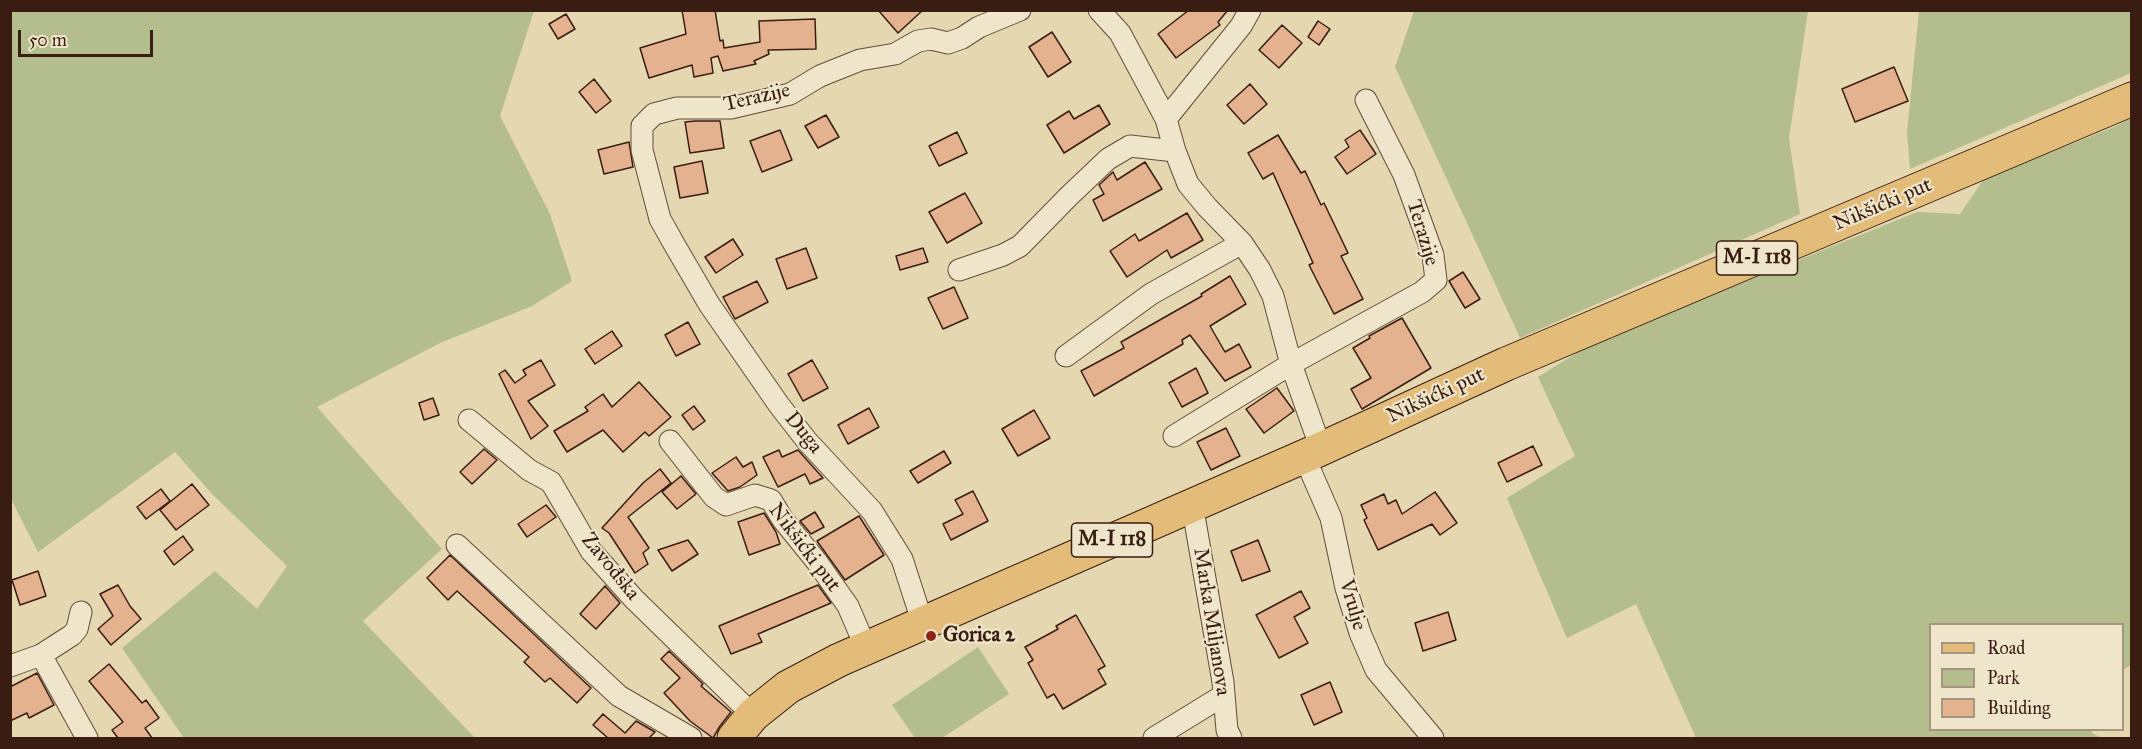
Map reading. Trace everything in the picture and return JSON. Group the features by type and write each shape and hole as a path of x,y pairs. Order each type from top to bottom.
{"main road":[{"name":"Nikšićki put","path":"744,727 788,687 839,660 1506,364 2132,99"}],"street":[{"name":"Terazije","path":"674,244 660,219 642,150 642,126 654,114 677,108 731,108 790,94 820,76 860,60 895,54 918,41 932,39 948,43 1020,10"},
{"path":"1098,10 1120,33 1166,119 1174,151 1188,184 1242,243 1260,270 1273,296 1312,452"},
{"path":"1166,119 1241,26 1250,10"},
{"name":"Terazije","path":"1174,436 1291,364 1422,292 1436,280 1433,255 1404,176 1366,100"},
{"path":"959,270 1003,255 1020,246 1108,159 1130,146 1174,151"},
{"path":"1066,356 1151,294 1242,243"},
{"name":"Duga","path":"674,244 709,304 779,405 807,441 872,511 902,560 923,624"},
{"name":"Zavođska","path":"469,420 529,470 551,482 591,551 744,727"},
{"name":"Nikšićki put","path":"670,441 714,498 726,505 755,495 771,500 783,520 848,606 866,648"},
{"name":"Vrulje","path":"1312,452 1331,518 1346,588 1359,633 1376,670 1432,738"},
{"name":"Marka Miljanova","path":"1192,504 1224,695 1227,730 1231,738"},
{"path":"457,545 620,696 691,738"},
{"path":"10,666 41,655 72,635 77,629 81,612"},
{"path":"41,655 87,738"},
{"path":"1154,738 1224,695"}],"green space":[{"path":"11,10 534,11 500,116 550,214 572,281 532,306 440,343 317,407 442,549 363,621 475,738 184,738 122,648 215,571 257,609 287,566 212,494 175,452 38,552 11,499"},
{"path":"1414,11 1808,11 1789,138 1800,214 1520,338 1395,67"},
{"path":"1919,11 2131,11 2131,73 1910,169 1907,132"},
{"path":"2131,118 2131,665 2124,669 2124,623 1929,623 1929,731 2092,731 2101,738 1696,738 1636,604 1567,638 1507,498 1575,456 1538,377 1591,344 1917,212 1960,214 1984,179"},
{"path":"978,647 1009,694 942,738 915,738 892,705"}],"building":[{"path":"682,10 715,10 720,41 723,40 724,48 760,42 759,21 815,19 816,49 768,50 769,54 754,61 756,64 723,71 718,56 711,58 713,73 694,77 692,65 649,78 640,48 686,34"},
{"path":"878,10 923,10 898,33"},
{"path":"1189,10 1228,10 1218,22 1220,25 1176,58 1158,34"},
{"path":"566,14 575,29 558,39 549,24"},
{"path":"1318,21 1330,29 1319,45 1308,37"},
{"path":"1282,25 1302,43 1279,68 1259,50"},
{"path":"1052,32 1071,62 1048,77 1029,47"},
{"path":"1894,67 1908,101 1855,122 1842,89"},
{"path":"594,79 611,101 596,113 579,92"},
{"path":"1250,84 1267,104 1244,124 1227,105"},
{"path":"1099,105 1110,124 1064,153 1047,125 1069,111 1074,119"},
{"path":"826,115 839,137 818,148 805,126"},
{"path":"720,121 724,148 690,153 685,122"},
{"path":"780,130 792,160 762,172 750,141"},
{"path":"1360,130 1376,154 1347,174 1335,157 1349,147 1345,140"},
{"path":"957,132 967,153 939,166 929,146"},
{"path":"1278,135 1301,173 1305,171 1321,205 1324,203 1348,253 1341,256 1363,299 1334,314 1309,265 1313,263 1273,173 1263,179 1248,153"},
{"path":"629,142 633,167 604,174 598,150"},
{"path":"702,161 708,193 680,198 674,167"},
{"path":"1145,162 1162,189 1103,221 1093,200 1104,194 1099,185 1113,172 1117,180"},
{"path":"965,193 982,223 947,243 929,212"},
{"path":"1187,213 1203,240 1171,258 1167,250 1127,277 1110,251 1135,234 1139,241"},
{"path":"733,239 743,255 716,273 705,257"},
{"path":"806,248 817,278 787,289 776,259"},
{"path":"923,248 928,262 900,270 896,256"},
{"path":"1463,272 1480,299 1465,308 1449,281"},
{"path":"1230,276 1246,304 1210,326 1225,352 1239,344 1251,367 1225,381 1190,335 1182,340 1183,344 1094,396 1081,371 1124,348 1121,342 1202,296 1201,294"},
{"path":"757,281 768,302 735,319 723,297"},
{"path":"954,287 968,318 943,329 928,298"},
{"path":"1402,318 1431,368 1362,409 1351,389 1371,378 1353,348 1370,338 1369,336"},
{"path":"688,322 700,344 676,356 665,335"},
{"path":"612,331 622,346 595,364 585,349"},
{"path":"541,360 555,385 528,401 548,426 531,439 499,374 505,370 515,383 526,375 523,370"},
{"path":"812,360 828,388 803,401 788,374"},
{"path":"1196,368 1208,393 1182,407 1169,383"},
{"path":"639,382 671,417 649,436 645,432 623,452 603,430 567,452 554,431 588,411 585,407 603,394 612,407"},
{"path":"1277,388 1294,411 1264,433 1246,409"},
{"path":"433,398 439,415 424,420 419,403"},
{"path":"694,406 705,421 693,430 682,415"},
{"path":"869,408 879,427 848,444 838,425"},
{"path":"1034,410 1050,438 1018,456 1002,429"},
{"path":"1226,428 1240,456 1211,470 1197,442"},
{"path":"1533,446 1542,465 1507,482 1498,463"},
{"path":"484,449 497,460 472,484 460,472"},
{"path":"779,450 782,457 798,450 823,478 810,484 805,474 778,487 763,457"},
{"path":"944,451 951,463 918,483 910,471"},
{"path":"736,457 743,467 752,462 757,475 740,487 728,491 712,473"},
{"path":"660,469 671,483 628,517 649,548 643,553 648,564 635,573 609,533 602,528 643,483"},
{"path":"681,476 696,494 677,509 662,492"},
{"path":"192,484 209,505 176,530 160,510"},
{"path":"161,489 170,501 146,519 137,507"},
{"path":"973,491 988,521 951,540 943,524 963,514 955,500"},
{"path":"1435,492 1457,523 1440,535 1432,524 1378,550 1364,520 1367,518 1361,505 1384,494 1388,504 1396,500 1402,514"},
{"path":"546,505 556,517 527,537 518,524"},
{"path":"815,512 824,527 811,534 800,521"},
{"path":"764,513 776,532 780,544 749,555 738,522"},
{"path":"859,516 884,555 845,580 817,541"},
{"path":"183,536 193,550 174,565 164,551"},
{"path":"688,540 698,554 672,571 658,550"},
{"path":"1258,540 1270,571 1242,581 1231,551"},
{"path":"450,555 591,688 577,703 550,678 545,682 524,662 529,657 457,591 448,600 427,578"},
{"path":"38,571 46,596 20,605 12,580"},
{"path":"118,585 130,606 141,619 111,645 98,629 113,616 100,594"},
{"path":"818,585 831,603 758,634 762,642 731,654 719,626"},
{"path":"605,586 620,603 596,629 580,614"},
{"path":"1301,591 1310,608 1294,617 1308,643 1279,658 1256,615"},
{"path":"1448,612 1456,640 1423,651 1415,623"},
{"path":"1076,615 1105,666 1098,670 1106,684 1063,709 1054,694 1047,698 1028,663 1033,660 1025,647 1058,629 1056,626"},
{"path":"669,651 703,684 701,686 731,712 713,738 690,721 664,693 680,678 661,659"},
{"path":"109,664 142,703 146,700 159,718 145,728 152,738 118,738 112,730 123,722 89,681"},
{"path":"37,673 54,705 29,718 27,713 10,721 10,687"},
{"path":"1330,682 1342,712 1314,725 1301,695"},
{"path":"603,714 625,733 636,721 655,732 649,738 608,738 593,725"}],"place":[{"name":"Gorica 2","path":"931,636"}]}
